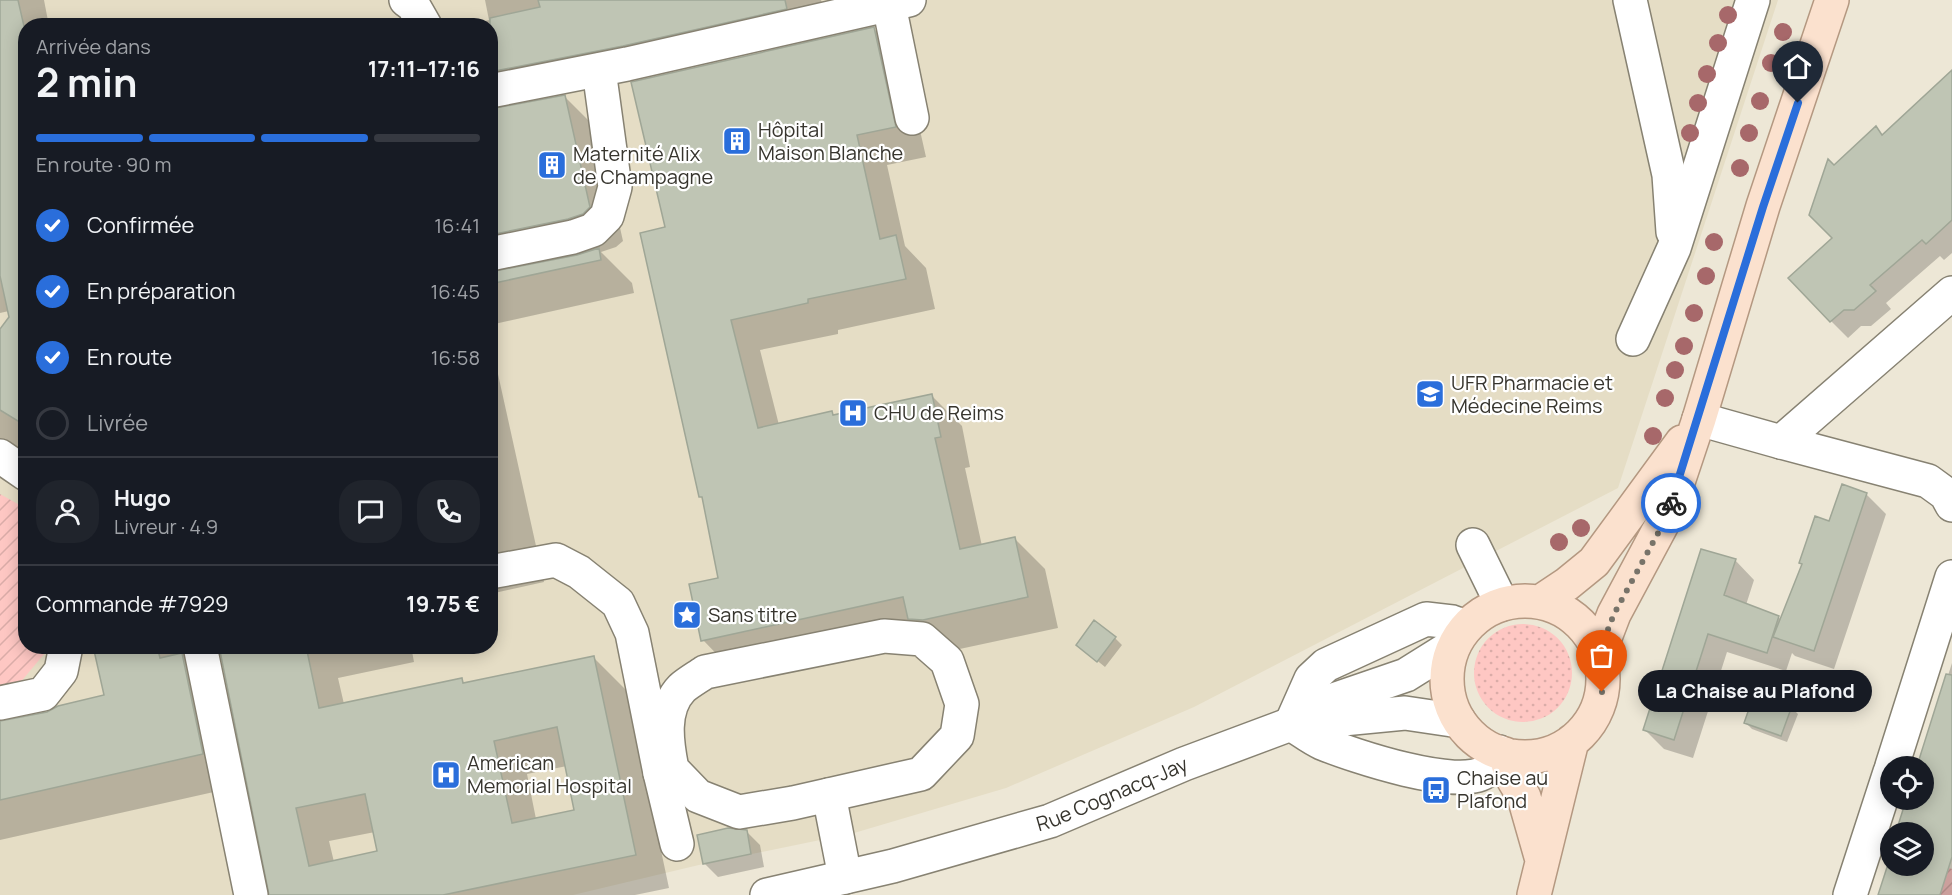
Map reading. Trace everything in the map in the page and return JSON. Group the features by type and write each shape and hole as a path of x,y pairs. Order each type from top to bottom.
{"main road":[{"path":"1599,653 1614,614 1668,515 1763,207 1832,0"},
{"path":"1540,602 1568,585 1594,562 1699,419"},
{"path":"1520,601 1540,602 1565,612 1585,629 1599,653 1603,672 1602,692 1596,711 1586,727 1572,741 1551,753 1528,757 1502,753 1483,745 1459,721 1450,703 1446,684 1448,664 1460,636 1482,613 1502,604 1520,601"},
{"path":"1534,895 1572,741"},
{"path":"1502,753 1524,797 1542,862"}],"street":[{"path":"406,0 413,5 420,18"},
{"path":"1630,0 1669,175 1674,248"},
{"path":"1633,339 1674,248 1753,0"},
{"path":"498,89 599,70 896,2 912,118"},
{"path":"498,252 573,237 593,230 608,216 615,187 599,70"},
{"path":"1781,442 1952,293"},
{"path":"1699,419 1928,480 1946,494 1952,505"},
{"path":"0,456 18,468"},
{"path":"1473,545 1502,604"},
{"path":"498,571 556,560 579,572 618,603 632,633 666,771 677,844"},
{"path":"1895,756 1952,577"},
{"path":"1426,618 1452,622 1460,636 1407,675 1336,699 1291,724 1311,679 1326,665 1426,618"},
{"path":"884,636 922,639 947,661 962,704 957,736 921,774 829,795 740,812 698,796 666,771 669,712 681,690 705,672 884,636"},
{"path":"0,703 43,694 60,671 64,654"},
{"path":"202,654 251,895"},
{"name":"Rue Cognacq-Jay","path":"766,895 893,866 1050,821 1184,764 1291,724 1405,713 1459,721"},
{"path":"1291,724 1320,742 1378,763 1446,777 1463,779 1486,772 1502,753"},
{"path":"829,795 845,877"},
{"path":"1851,895 1880,804"}],"shaded area":[{"name":"CHU de Reims","path":"0,0 1778,0 1618,488 1194,707 1006,788 854,833 703,864 573,895 0,895"},
{"path":"0,494 18,504 18,654 44,654 19,684 0,689"},
{"path":"1523,624 1542,628 1557,639 1568,654 1572,673 1568,692 1557,707 1542,718 1523,722 1504,718 1489,707 1478,692 1474,673 1478,654 1489,639 1504,628"},
{"path":"1949,868 1952,869 1952,895 1940,895"}],"building":[{"path":"0,0 18,0 22,18 18,18 18,421 0,410 0,329 9,317 0,276"},
{"path":"538,0 785,0 787,9 623,46 498,70 498,18 490,18 540,7"},
{"path":"874,27 896,127 857,135 880,239 896,235 906,279 808,299 808,303 731,320 758,428 832,411 833,415 932,394 941,437 935,438 960,549 1015,537 1028,597 923,620 908,619 903,597 701,641 689,584 718,578 702,497 699,497 640,233 665,227 631,82"},
{"path":"1952,70 1952,220 1926,244 1922,240 1870,285 1876,291 1854,310 1844,310 1830,322 1788,278 1832,238 1809,215 1828,159 1834,165 1876,126 1882,135"},
{"name":"Maternité Alix de Champagne","path":"565,95 590,207 583,214 498,233 498,108"},
{"path":"599,248 601,260 498,282 498,270 577,255"},
{"path":"1842,484 1867,493 1814,651 1773,637 1802,564 1799,563 1815,516 1829,521"},
{"path":"1701,549 1736,559 1724,595 1779,616 1767,653 1708,634 1674,740 1643,730"},
{"path":"1094,620 1116,637 1097,662 1076,645"},
{"path":"95,654 159,654 160,658 182,654 203,754 0,800 0,721 47,712 58,706 104,695"},
{"name":"American Memorial Hospital","path":"221,654 308,654 319,708 462,678 463,683 594,656 636,855 443,895 269,895","holes":["557,727 574,810 512,823 494,741","365,794 377,851 309,866 296,808"]},
{"path":"1946,674 1952,675 1952,857 1940,895 1878,895 1884,876 1934,876 1934,822 1899,822 1903,810 1934,810 1934,756 1920,756"},
{"path":"1755,692 1792,706 1781,736 1744,723"},
{"path":"728,828 747,830 751,854 703,864 697,835"}],"way so far":[{"path":"1602,692 1603,672 1599,653 1614,614 1668,515 1671,503"}],"place":[{"name":"Hôpital Maison Blanche","path":"737,141"},
{"name":"Maternité Alix de Champagne","path":"552,165"},
{"name":"UFR Pharmacie et Médecine Reims","path":"1430,394"},
{"name":"CHU de Reims","path":"853,413"},
{"name":"Sans titre","path":"687,615"},
{"name":"La Chaise au Plafond","path":"1602,692"},
{"name":"American Memorial Hospital","path":"446,775"},
{"name":"Chaise au Plafond","path":"1436,790"}],"route":[{"path":"1671,503 1699,419 1763,207 1798,103"}]}
